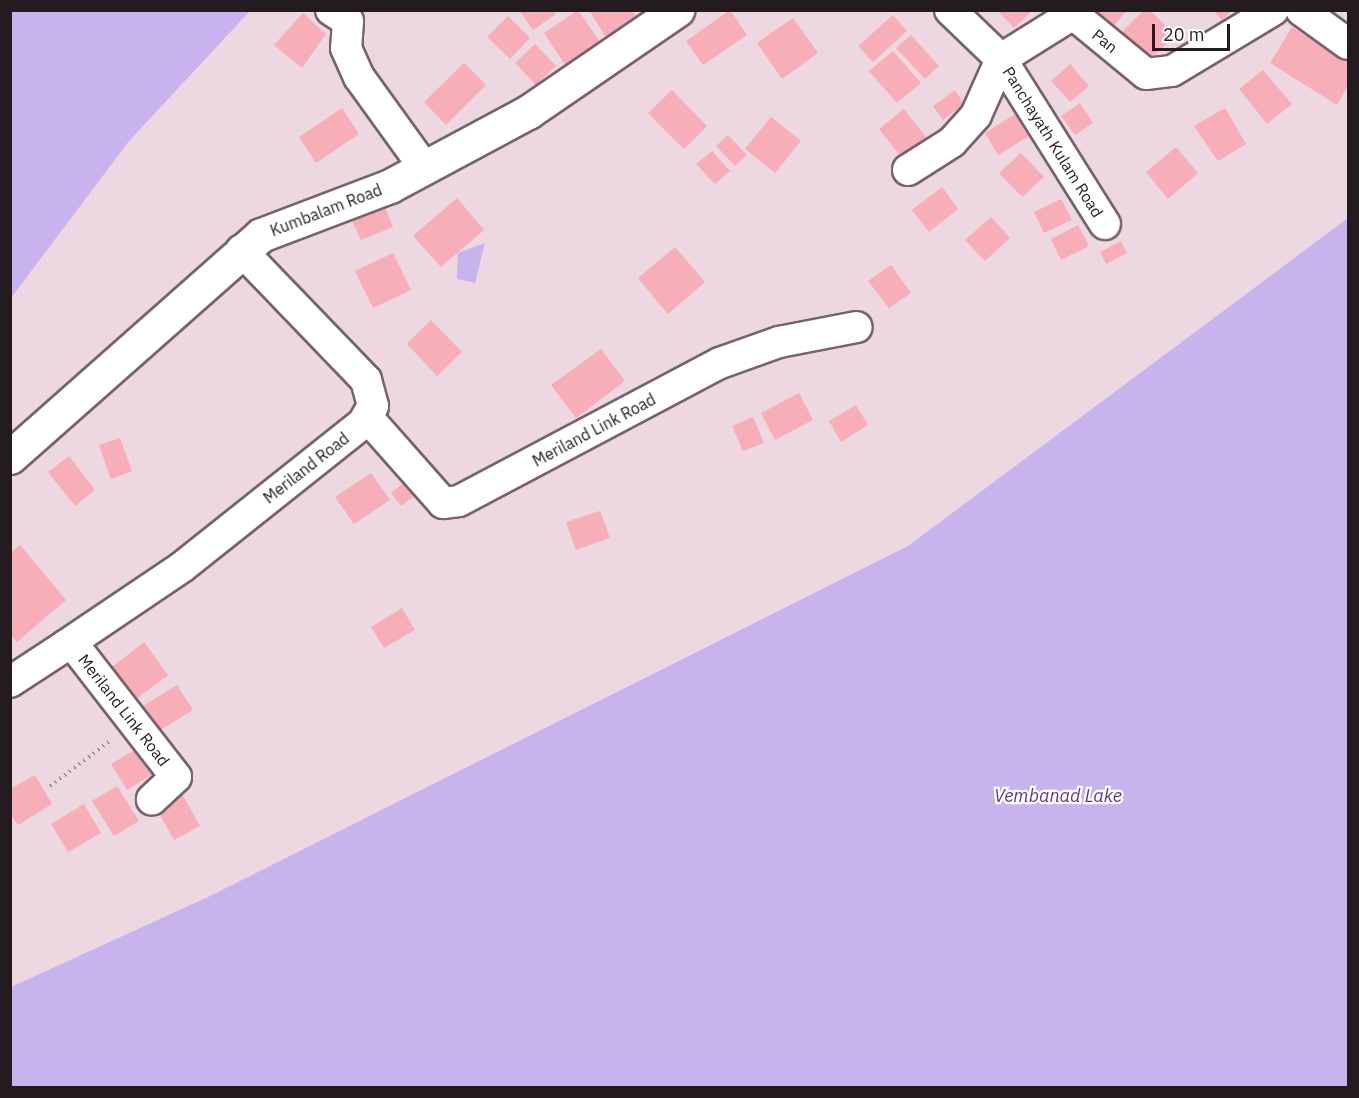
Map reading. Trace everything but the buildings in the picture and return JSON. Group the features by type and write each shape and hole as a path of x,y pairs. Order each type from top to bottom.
{"main road":[{"name":"Kumbalam Road","path":"10,457 100,383 240,250 261,235 390,186 528,112 677,10"}],"street":[{"path":"331,10 348,21 346,48 359,77 424,167"},
{"path":"908,170 952,142 976,115 1001,59 950,10"},
{"name":"Pan","path":"1001,59 1073,14 1146,74 1172,71 1273,10"},
{"path":"1301,10 1348,44"},
{"name":"Panchayath Kulam Road","path":"1001,59 1105,224"},
{"path":"240,250 366,380 373,406 366,417"},
{"name":"Meriland Link Road","path":"366,417 443,503 459,501 720,363 779,342 857,327"},
{"name":"Meriland Road","path":"65,646 182,567 366,417"},
{"name":"Meriland Link Road","path":"10,682 65,646 76,648 176,777 152,799"}],"path":[{"path":"50,786 133,722"}],"water":[{"path":"11,10 250,11 129,141 11,298"},
{"name":"Vembanad Lake","path":"1348,218 1348,1087 11,1087 11,987 208,897 908,546"},
{"path":"485,243 475,283 457,279 458,253"}]}
